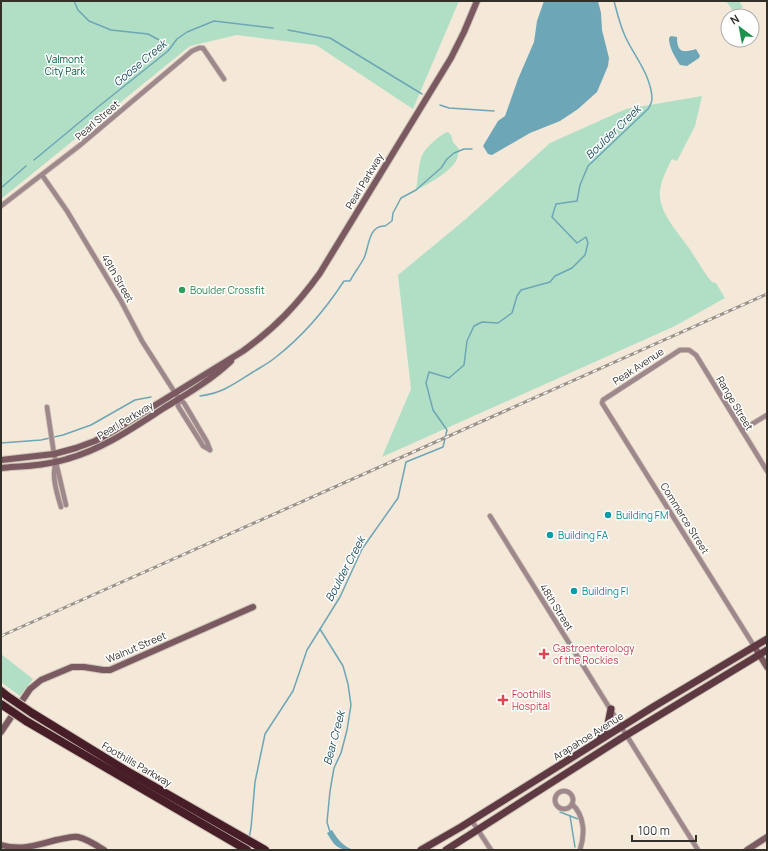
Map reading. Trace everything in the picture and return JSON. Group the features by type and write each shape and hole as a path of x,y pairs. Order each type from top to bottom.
{"highway":[{"name":"Foothills Parkway","path":"4,693 32,713 112,762 265,850"},
{"name":"Foothills Parkway","path":"1,704 26,721 247,850"}],"main road":[{"name":"Pearl Parkway","path":"1,460 54,454 81,447 105,436 242,351 283,319 303,297 320,273 451,58 459,44 477,1"},
{"name":"Pearl Parkway","path":"1,468 56,462 79,456 106,444 216,374 242,351"},
{"name":"Walnut Street","path":"1,732 30,690 37,683 46,678 72,667 84,666 110,670 253,607"},
{"name":"Arapahoe Avenue","path":"421,850 472,820 622,726 767,639"},
{"path":"754,646 767,667"},
{"name":"Arapahoe Avenue","path":"446,850 627,735 767,650"},
{"path":"600,740 608,724 611,709"},
{"path":"1,845 12,849 23,850 74,837 86,840 104,850"},
{"path":"747,850 767,837"}],"street":[{"path":"473,1 474,9"},
{"name":"Pearl Street","path":"1,206 79,146 192,52 199,48 203,48 224,79"},
{"name":"49th Street","path":"42,175 67,211 121,301 142,341 178,399"},
{"name":"Peak Avenue","path":"603,400 655,365 684,349"},
{"name":"Range Street","path":"684,349 689,350 696,355 767,471"},
{"path":"178,399 184,403 207,442 210,450 203,446 178,406 178,399"},
{"name":"Commerce Street","path":"603,400 602,403 754,646"},
{"path":"47,407 64,506"},
{"path":"742,430 767,415"},
{"name":"48th Street","path":"490,516 698,850"},
{"path":"572,804 580,815 583,827 580,850"},
{"path":"472,820 491,850"}],"green space":[{"name":"Valmont City Park","path":"1,1 459,1 413,109 316,45 237,35 190,46 1,199"},
{"path":"726,1 739,1 743,7 741,8 731,8"},
{"path":"702,96 695,126 677,161 672,159 664,175 660,191 660,199 665,214 707,276 712,282 716,283 725,298 675,326 382,457 411,389 398,275 467,218 550,143 626,109"},
{"path":"448,132 451,135 453,142 459,149 456,161 444,174 416,190 422,155 436,139"},
{"path":"1,654 33,679 20,696 1,682"}],"water":[{"path":"544,1 598,1 601,13 602,30 609,58 608,66 597,92 578,109 560,121 530,133 492,155 488,154 483,146 498,121 505,116 518,79 534,42 537,21"},
{"path":"671,36 677,37 678,46 680,49 688,51 696,49 700,56 699,58 687,66 680,65 670,45 669,38"},
{"path":"332,830 341,842 354,850 344,849 335,845 327,833"}],"waterway":[{"path":"74,1 78,10 89,21 111,30 148,34 161,41"},
{"name":"Boulder Creek","path":"249,838 255,782 265,734 293,691 307,650 340,597 362,549 398,498 406,462 443,447 447,430 433,410 426,383 429,372 449,378 464,365 467,341 474,326 482,322 498,323 512,313 517,296 521,290 550,282 555,276 572,268 585,255 588,243 586,237 577,243 552,217 556,204 577,201 580,185 588,166 648,109 651,104 652,99 649,81 625,36 614,1"},
{"name":"Goose Creek","path":"34,160 168,51 177,39 187,32 214,21 273,28"},
{"name":"Goose Creek","path":"288,30 330,38 422,94"},
{"name":"Goose Creek","path":"440,105 449,108 494,111"},
{"path":"200,396 215,393 234,384 271,361 286,349 321,312 344,281 350,281 366,254 372,233 375,229 385,226 392,221 393,213 401,198 416,190 441,168 447,159 454,153 464,149 472,149"},
{"name":"Goose Creek","path":"1,188 26,166"},
{"path":"1,443 41,440 63,435 91,425 135,400 151,397"},
{"name":"Bear Creek","path":"320,629 343,666 348,684 351,705 347,730 341,753 334,768 330,791 327,822 330,832"},
{"path":"560,812 578,819"},
{"path":"570,816 575,847"}],"railway":[{"path":"1,636 767,294"}],"place":[{"name":"Boulder Crossfit","path":"182,290"},
{"name":"Building FM","path":"608,515"},
{"name":"Building FA","path":"550,535"},
{"name":"Building FI","path":"574,591"},
{"name":"Gastroenterology of the Rockies","path":"544,654"},
{"name":"Foothills Hospital","path":"503,700"}]}
